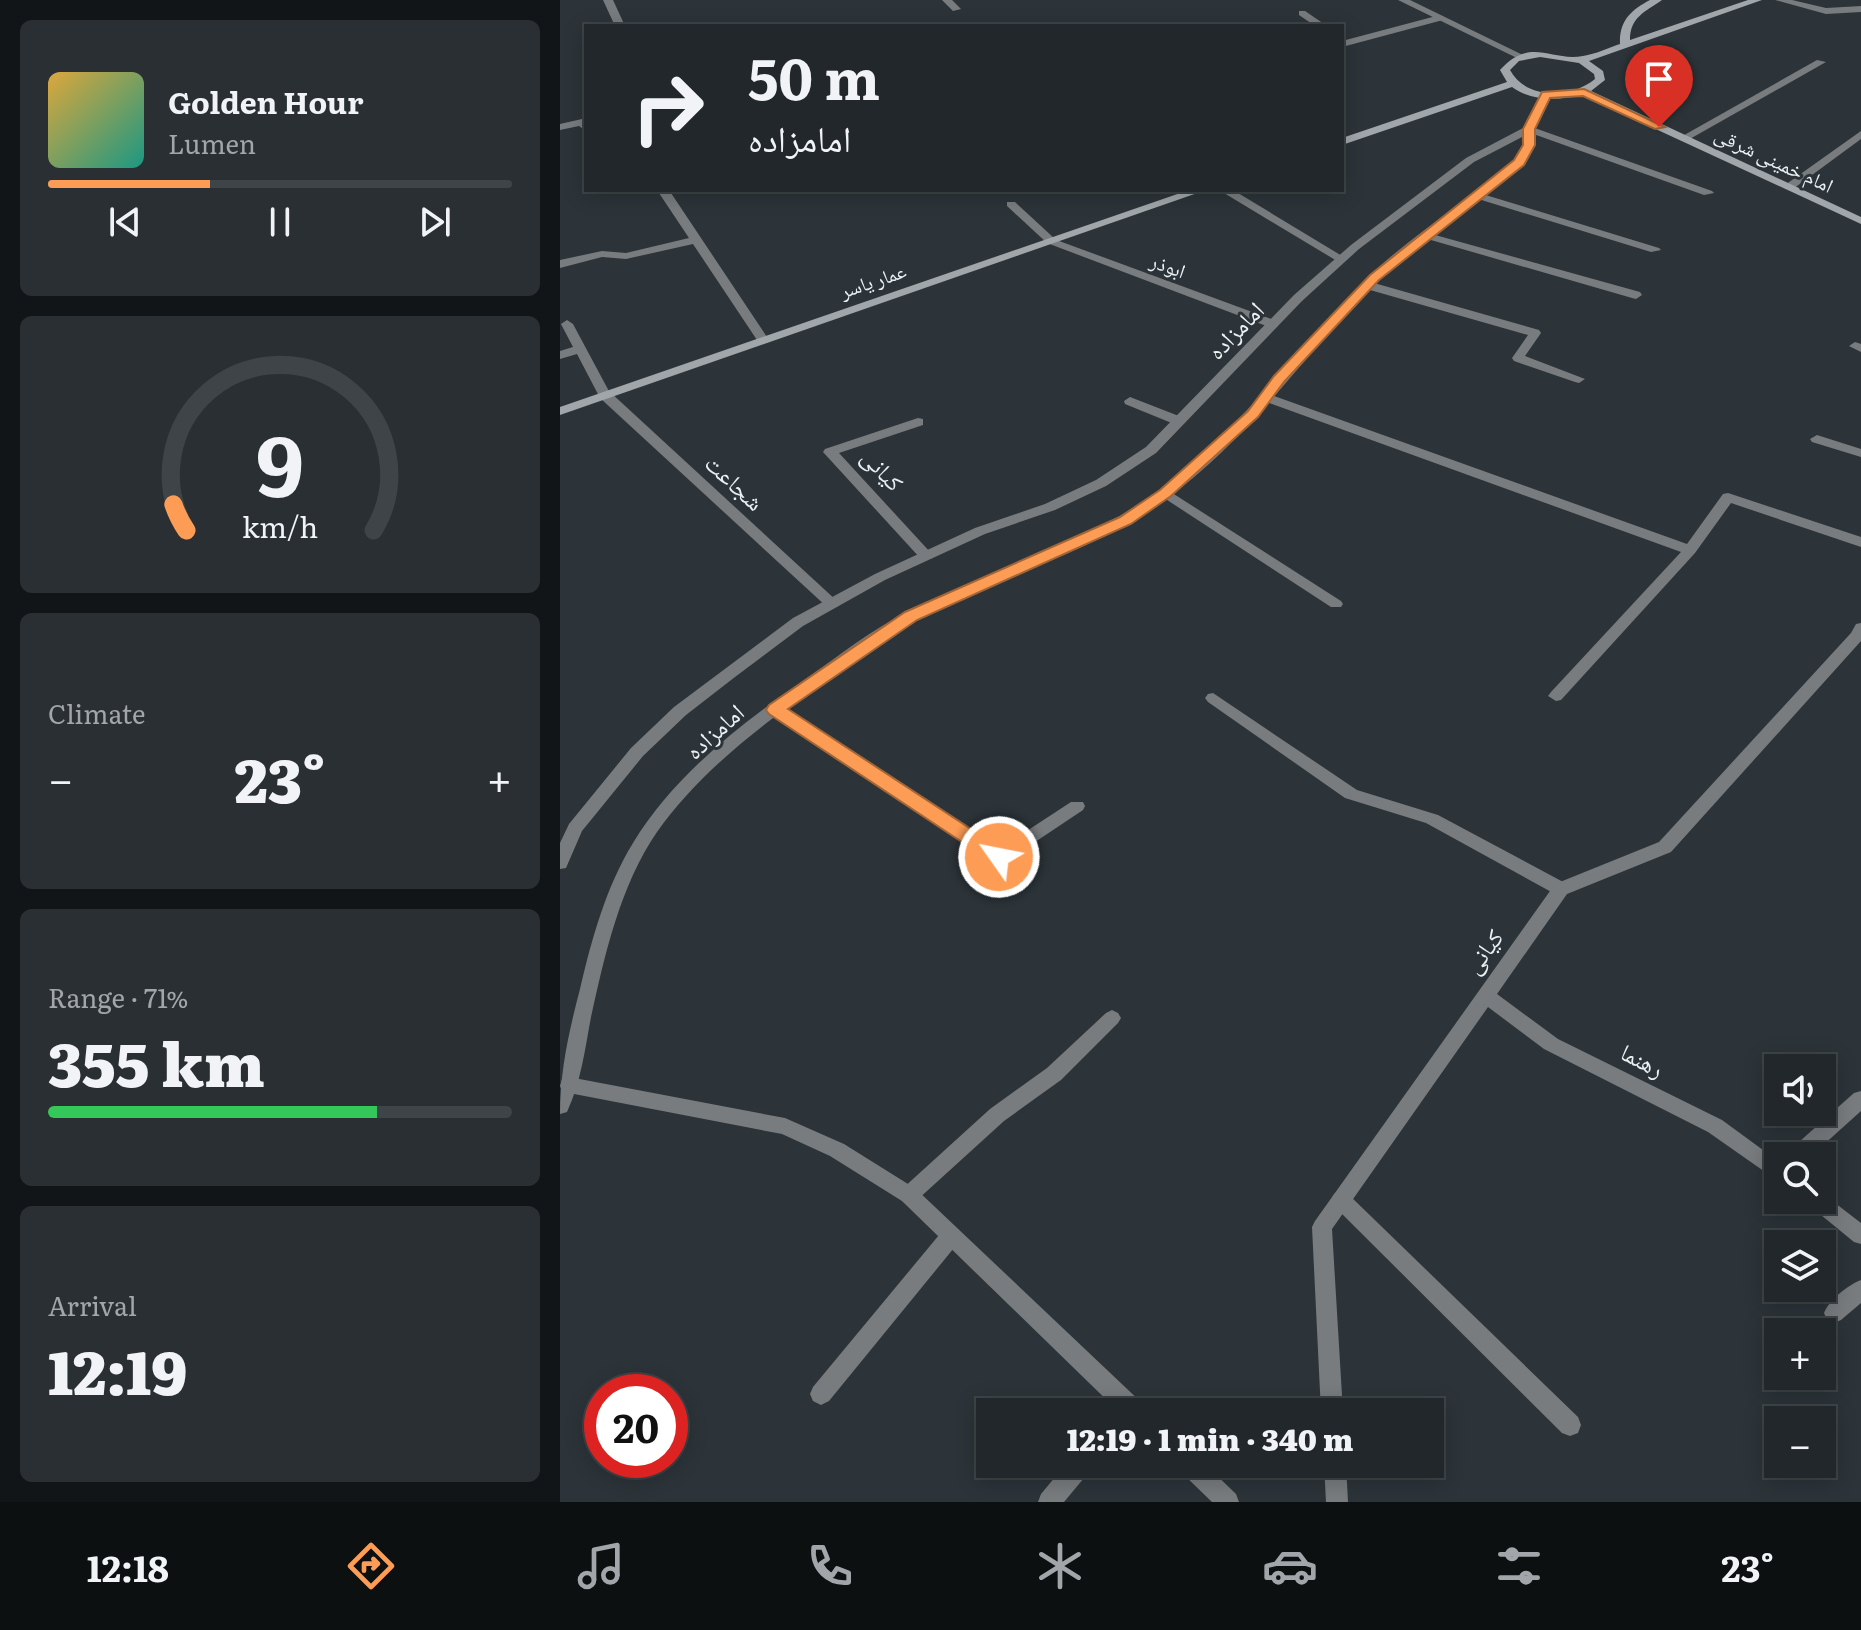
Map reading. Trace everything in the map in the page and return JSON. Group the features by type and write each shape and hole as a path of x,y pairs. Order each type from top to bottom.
{"main road":[{"path":"1625,44 1623,30 1635,10 1657,0"},
{"path":"1582,60 1757,0"},
{"path":"1555,54 1582,60 1599,73 1600,80 1595,87 1584,92 1546,95 1513,83 1505,70 1522,57 1555,54"},
{"path":"1344,141 1513,83"},
{"name":"امام خمینی شرقی","path":"1584,92 1861,221"},
{"name":"عمار یاسر","path":"560,411 1194,192"}],"street":[{"path":"608,0 619,24"},
{"path":"947,0 956,9"},
{"path":"1403,0 1522,57"},
{"path":"1780,0 1826,11 1861,9"},
{"path":"1302,13 1319,24"},
{"path":"1344,41 1440,18"},
{"path":"1684,138 1821,62"},
{"name":"امامزاده","path":"560,1106 569,1085 582,1015 605,930 651,828 686,787 775,710 911,616 1126,520 1166,493 1234,432 1367,285 1519,162 1529,145 1529,129 1546,95"},
{"path":"560,127 582,122 584,125"},
{"path":"1529,129 1708,193"},
{"name":"امامزاده","path":"561,856 575,828 637,752 680,711 798,622 926,556 1101,483 1151,450 1341,259 1470,160 1529,129"},
{"path":"1789,187 1861,134"},
{"path":"664,192 763,340"},
{"path":"1228,192 1341,259"},
{"path":"1479,196 1655,250"},
{"path":"1011,204 1051,241"},
{"path":"1428,236 1636,295"},
{"path":"560,264 602,254 626,256 695,240"},
{"name":"ابوذر","path":"1051,241 1273,324"},
{"path":"1367,285 1535,333 1518,358 1579,379"},
{"name":"شجاعت","path":"567,324 605,395 832,604"},
{"path":"560,355 580,349"},
{"path":"1266,397 1690,550"},
{"path":"1130,401 1179,421"},
{"name":"کیانی","path":"918,422 830,452 926,556"},
{"path":"1817,439 1861,453"},
{"path":"1166,493 1336,604"},
{"path":"1556,696 1690,550 1728,497 1861,542"},
{"path":"1213,698 1351,794 1432,819 1561,889 1665,847 1762,743 1861,628"},
{"path":"775,710 999,857 1077,806"},
{"name":"کیانی","path":"1331,1398 1322,1227 1561,889"},
{"name":"رهنما","path":"1485,995 1551,1044 1715,1126 1764,1162"},
{"path":"909,1195 997,1115 1054,1074 1112,1018"},
{"path":"569,1085 785,1126 837,1150 909,1195 1118,1398"},
{"path":"1813,1142 1861,1099"},
{"path":"1341,1200 1570,1425"},
{"path":"1835,1214 1861,1235"},
{"path":"821,1394 951,1236"},
{"path":"1834,1313 1861,1290"},
{"path":"1049,1502 1069,1478"},
{"path":"1203,1478 1228,1502"},
{"path":"1336,1478 1337,1502"}],"route":[{"path":"999,857 775,710 798,691 911,616 1126,520 1166,493 1253,414 1279,379 1375,278 1496,184 1519,162 1529,145 1529,129 1546,95 1584,92 1659,127"}]}
